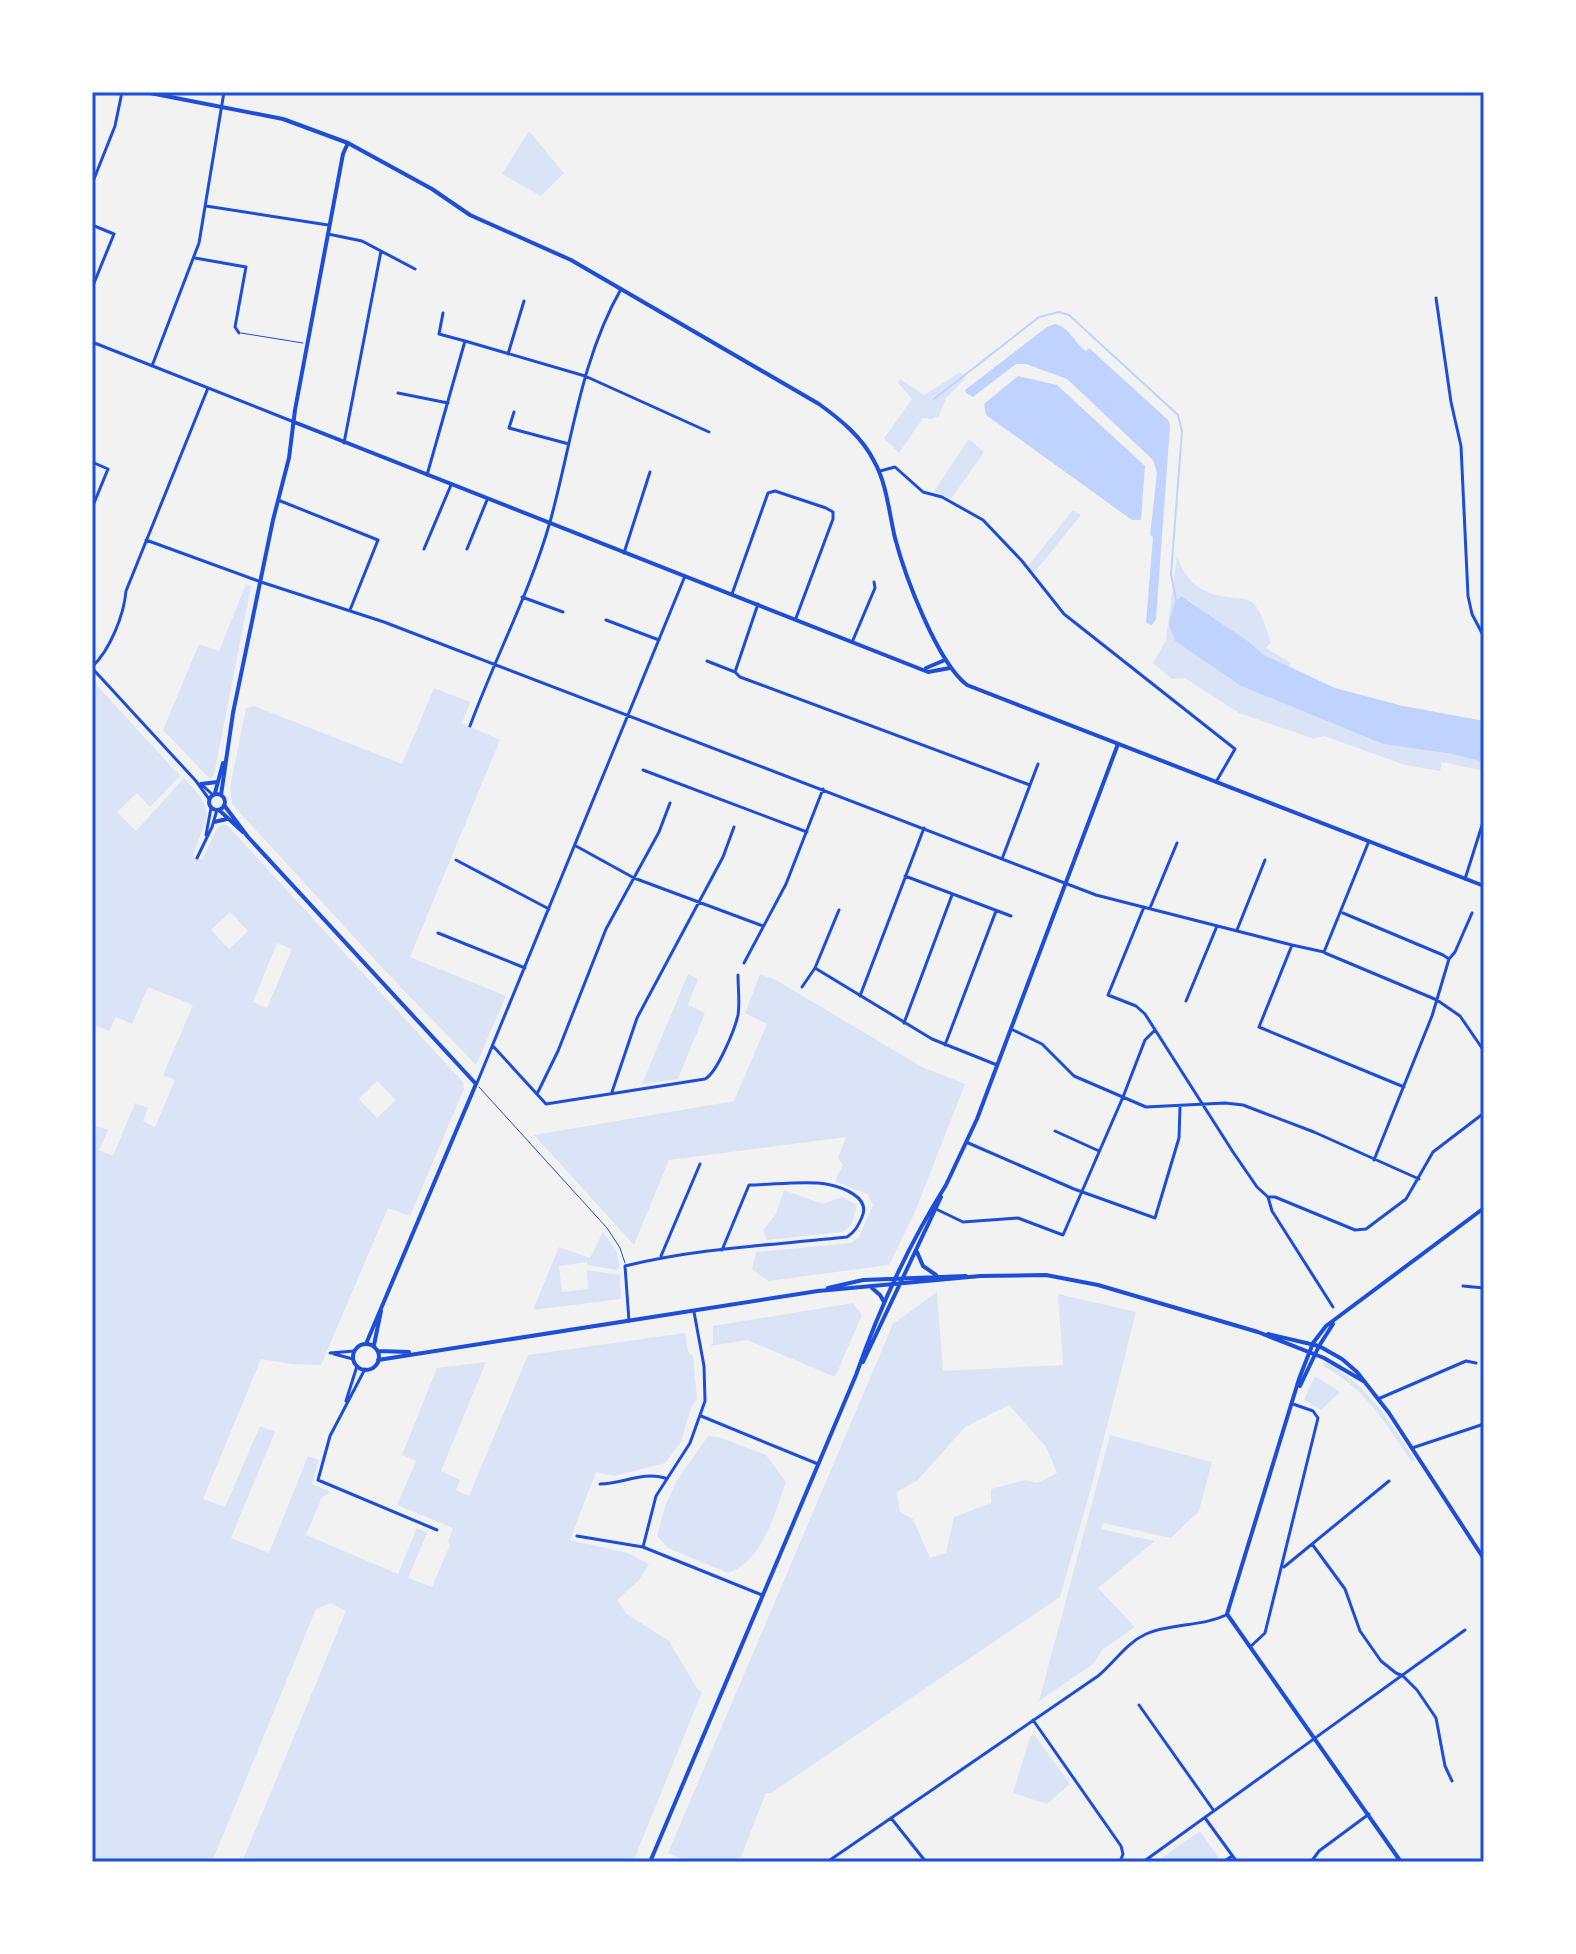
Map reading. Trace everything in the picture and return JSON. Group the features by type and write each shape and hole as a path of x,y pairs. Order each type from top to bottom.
{"street":[{"path":"93,180 115,126 122,92"},
{"path":"145,92 283,119 348,143 432,189 470,215 571,260 819,404 858,438 879,472 903,561 945,660 959,679 975,689 1484,886"},
{"path":"152,366 195,258 224,92"},
{"path":"215,796 289,458 329,225 348,143"},
{"path":"206,206 329,225"},
{"path":"92,225 114,234 92,288"},
{"path":"328,234 356,239 415,269"},
{"path":"344,443 381,251"},
{"path":"195,258 246,267 235,327 239,333"},
{"path":"470,726 549,524 585,376 599,334 621,289"},
{"path":"1436,298 1451,402 1461,446 1468,596 1472,614 1484,637"},
{"path":"508,354 524,301"},
{"path":"443,313 439,334 585,376 709,432"},
{"path":"427,475 465,341"},
{"path":"92,342 932,673 950,668"},
{"path":"208,388 126,591 120,616 102,656 92,667 196,781 215,796"},
{"path":"398,393 448,403"},
{"path":"514,412 509,428 569,444"},
{"path":"92,462 108,469 92,508"},
{"path":"879,472 895,467 923,492 942,497 983,520 1022,561 1064,614 1235,749 1216,782"},
{"path":"624,553 650,472"},
{"path":"424,549 451,485"},
{"path":"732,594 768,493 775,491 833,512 796,618"},
{"path":"278,500 378,540 350,610"},
{"path":"467,549 487,500"},
{"path":"146,540 495,664 1103,897 1324,952 1437,1000 1460,1016 1484,1051"},
{"path":"353,1359 330,1353 354,1351 366,1344 493,1046 685,576"},
{"path":"853,640 875,588 874,582"},
{"path":"522,597 563,612"},
{"path":"735,672 758,604"},
{"path":"606,620 659,640"},
{"path":"923,668 945,660"},
{"path":"707,661 740,677 1030,785"},
{"path":"650,1862 884,1304 966,1142 1118,744"},
{"path":"205,838 214,822 217,782 224,761"},
{"path":"1002,859 1038,764"},
{"path":"643,770 807,832"},
{"path":"196,781 224,805 248,837 476,1084"},
{"path":"201,784 217,782"},
{"path":"744,963 786,884 823,789"},
{"path":"537,1095 563,1039 606,929 659,832 670,803"},
{"path":"197,858 216,809 224,805"},
{"path":"216,809 248,837"},
{"path":"214,822 227,819"},
{"path":"1465,879 1484,819"},
{"path":"611,1093 637,1018 723,857 734,827"},
{"path":"860,996 924,828"},
{"path":"1324,952 1369,841"},
{"path":"1150,908 1177,843"},
{"path":"575,845 634,878 763,926"},
{"path":"456,860 549,909"},
{"path":"1237,930 1265,860"},
{"path":"905,876 1011,916"},
{"path":"904,1023 952,895"},
{"path":"1144,907 1108,995 1140,1009 1254,1184 1268,1197 1272,1211 1333,1307"},
{"path":"802,987 815,968 839,910"},
{"path":"945,1045 996,911"},
{"path":"1341,912 1449,959"},
{"path":"1374,1160 1437,1000 1449,959 1472,913"},
{"path":"1186,1001 1217,926"},
{"path":"438,933 525,968"},
{"path":"1292,945 1259,1027 1404,1087"},
{"path":"815,968 945,1045 997,1065"},
{"path":"493,1046 537,1095 550,1104 705,1079 711,1076 738,1014 738,975"},
{"path":"1011,1029 1042,1044 1074,1076 1146,1107 1225,1103 1253,1108 1419,1179"},
{"path":"934,1208 963,1222 1018,1218 1063,1235 1145,1040 1155,1030"},
{"path":"966,1142 1081,1191 1155,1218 1179,1138 1180,1107"},
{"path":"1268,1197 1275,1197 1361,1231 1406,1199 1433,1152 1484,1113"},
{"path":"1055,1131 1100,1152"},
{"path":"660,1257 700,1164"},
{"path":"629,1321 625,1266 660,1257 847,1237 855,1232 865,1211 864,1205 861,1198 826,1184 749,1185 722,1250"},
{"path":"856,1375 902,1284 934,1208"},
{"path":"827,1862 1098,1676 1124,1649 1142,1636 1210,1622 1227,1614 1293,1404 1316,1344 1340,1317 1484,1208"},
{"path":"917,1251 923,1266 938,1276"},
{"path":"354,1351 353,1359 357,1366 365,1369 373,1367 378,1360 415,1353 694,1312 818,1291 852,1282 905,1277 1046,1275 1080,1280 1258,1332 1316,1344 1351,1366 1378,1399 1484,1559"},
{"path":"818,1291 980,1276"},
{"path":"1463,1286 1484,1288"},
{"path":"870,1288 880,1295 884,1304"},
{"path":"378,1360 376,1349 382,1305"},
{"path":"643,1547 651,1508 665,1478 690,1443 701,1416 705,1377 694,1312"},
{"path":"1258,1332 1312,1353 1365,1382"},
{"path":"366,1344 376,1349 415,1353"},
{"path":"1378,1399 1466,1361 1476,1363"},
{"path":"345,1406 357,1366"},
{"path":"365,1369 330,1436 318,1480 437,1530"},
{"path":"1250,1647 1265,1633 1317,1415 1293,1404"},
{"path":"701,1416 818,1464"},
{"path":"1411,1448 1484,1424"},
{"path":"600,1484 648,1475 665,1478"},
{"path":"1282,1568 1389,1481"},
{"path":"577,1536 643,1547 762,1595"},
{"path":"1312,1544 1345,1589 1357,1624 1376,1654 1417,1690 1436,1718 1445,1766 1452,1781"},
{"path":"1227,1614 1401,1862"},
{"path":"1143,1862 1465,1630"},
{"path":"1139,1705 1214,1811"},
{"path":"1033,1720 1121,1846 1123,1854 1120,1862"},
{"path":"1311,1862 1319,1851 1369,1814"},
{"path":"891,1817 926,1862"},
{"path":"1205,1818 1237,1862"},
{"path":"1223,1862 1232,1856"}],"lane":[{"path":"239,333 307,344"},
{"path":"476,1084 607,1228 620,1248 625,1266"}],"shaded area":[{"path":"529,131 564,173 541,196 502,174"},
{"path":"960,372 965,379 946,398 939,416 923,418 899,453 884,438 912,399 898,383 900,379 924,395"},
{"path":"969,439 984,452 951,499 934,491"},
{"path":"1073,510 1081,515 1034,573 1028,566"},
{"path":"1177,555 1184,572 1202,589 1252,602 1261,615 1271,642 1266,648 1291,663 1289,667 1264,655 1188,600 1175,641 1241,686 1383,744 1484,762 1484,771 1442,762 1440,771 1405,765 1324,736 1314,739 1239,713 1185,678 1172,679 1153,663 1166,640"},
{"path":"246,584 251,586 214,775 210,779 163,730 199,644 219,651"},
{"path":"92,680 180,776 150,807 137,793 117,812 136,831 184,778 202,799 206,814 193,856 202,860 217,828 223,824 228,826 463,1082 464,1089 410,1216 388,1208 321,1365 261,1359 203,1499 225,1507 260,1426 275,1432 231,1538 269,1553 308,1456 319,1460 312,1484 331,1492 322,1497 306,1535 398,1574 417,1528 427,1533 408,1578 432,1587 450,1545 448,1541 453,1528 397,1505 416,1461 402,1455 437,1368 486,1362 441,1471 460,1480 456,1490 469,1496 528,1355 685,1333 688,1351 693,1356 697,1399 691,1408 681,1442 665,1463 614,1476 596,1472 570,1540 628,1553 649,1564 639,1580 617,1600 627,1614 669,1641 702,1692 633,1862 242,1862 346,1611 330,1603 316,1609 212,1862 92,1862 92,1124 108,1130 99,1150 113,1156 135,1103 148,1108 143,1121 155,1127 175,1080 163,1075 193,1005 148,987 132,1024 116,1017 109,1031 92,1024","holes":["230,912 248,931 229,949 211,930","277,943 292,949 267,1008 253,1002","377,1081 396,1100 377,1118 359,1099"]},
{"path":"434,688 470,702 462,723 500,740 410,957 506,996 476,1065 232,804 230,788 246,708 254,706 402,764"},
{"path":"688,974 698,979 688,1005 705,1013 678,1079 642,1084"},
{"path":"760,974 776,980 922,1067 965,1084 915,1212 889,1265 768,1281 752,1269 756,1252 851,1243 859,1237 873,1205 867,1194 837,1182 843,1165 838,1158 846,1137 669,1160 634,1245 534,1135 734,1101 767,1024 745,1013"},
{"path":"784,1190 823,1204 842,1197 857,1205 851,1226 842,1232 767,1240 763,1230 776,1214"},
{"path":"603,1232 616,1250 620,1266 617,1270 587,1265 587,1262 559,1266 562,1292 588,1289 587,1270 620,1275 621,1299 533,1310 559,1247 590,1258"},
{"path":"937,1292 943,1371 1063,1365 1058,1294 1136,1312 1060,1597 771,1793 766,1793 739,1862 691,1862 668,1853 893,1324","holes":["1009,1405 1046,1447 1057,1473 1037,1483 1026,1480 991,1489 991,1503 954,1517 946,1553 930,1558 913,1519 900,1512 897,1492 918,1480 965,1427"]},
{"path":"853,1303 862,1315 835,1377 747,1340 710,1346 713,1343 713,1326"},
{"path":"1325,1362 1366,1393 1415,1460 1412,1462 1363,1396 1323,1366"},
{"path":"1315,1376 1340,1392 1321,1410 1304,1400"},
{"path":"1110,1435 1212,1462 1199,1511 1171,1538 1103,1523 1101,1529 1155,1541 1098,1588 1135,1627 1102,1650 1093,1664 1039,1701"},
{"path":"708,1436 719,1437 766,1455 786,1482 759,1548 740,1567 728,1573 668,1548 657,1536 665,1506 676,1482"},
{"path":"1034,1734 1070,1784 1047,1804 1013,1793 1030,1737"},
{"path":"1200,1831 1218,1857 1211,1862 1156,1862"}],"water":[{"path":"1055,324 1065,329 1086,351 1089,348 1170,425 1156,619 1152,625 1146,623 1153,537 1150,535 1157,473 1153,460 1067,379 1026,364 1016,364 973,397 965,390"},
{"path":"1018,376 1057,385 1145,466 1141,520 1132,520 986,415 984,404"},
{"path":"1181,596 1264,655 1335,688 1403,706 1484,721 1484,762 1383,744 1241,686 1175,641 1169,624 1174,604"}],"waterway":[{"path":"934,399 1039,317 1059,312 1069,315 1178,415 1182,431 1171,574 1177,604"}]}
